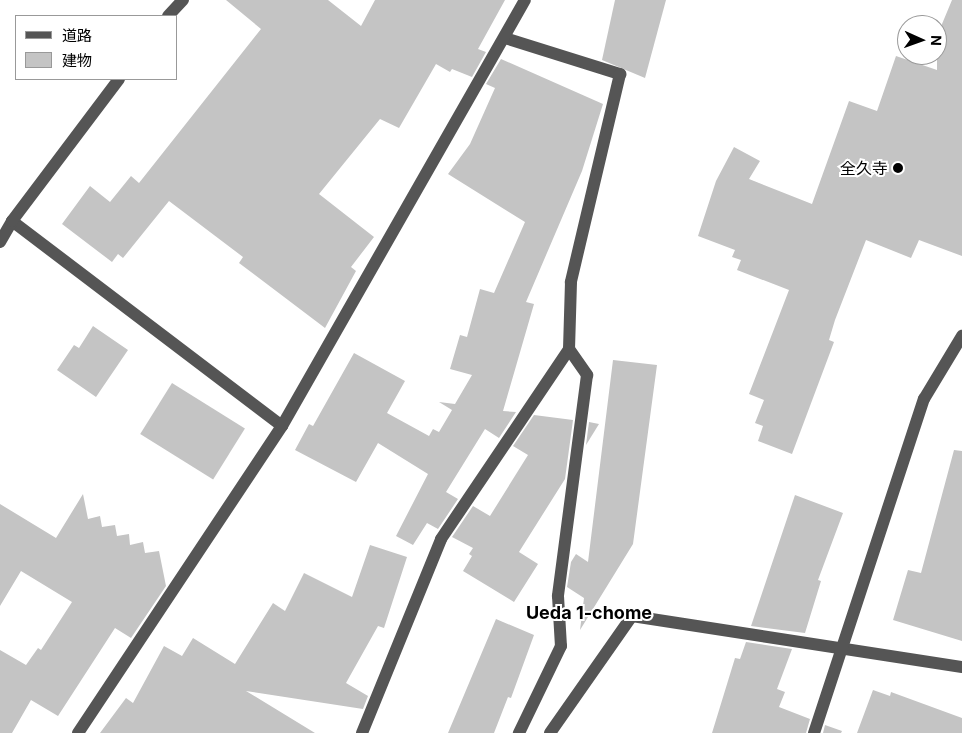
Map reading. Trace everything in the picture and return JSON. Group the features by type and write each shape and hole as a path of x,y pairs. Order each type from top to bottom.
{"street":[{"path":"169,15 183,0"},
{"path":"78,733 282,426 525,0"},
{"path":"362,733 440,540 569,349 571,282 620,74 505,38"},
{"path":"0,242 12,221 119,80"},
{"path":"12,221 282,426"},
{"path":"814,733 924,399 962,336"},
{"path":"518,733 560,646 558,596 587,375 569,349"},
{"path":"550,733 632,616 962,667"}],"building":[{"path":"226,0 328,0 361,26 375,0 505,0 478,49 486,52 472,77 452,69 450,72 436,64 399,128 380,119 319,194 374,237 351,267 356,271 325,328 239,263 243,257 169,201 123,258 118,254 112,262 62,224 90,186 110,202 131,176 139,183 261,29"},
{"path":"615,0 666,0 645,78 602,60"},
{"path":"952,0 962,0 962,256 919,240 911,258 866,240 835,320 829,340 834,342 792,454 758,441 763,426 755,423 764,400 749,394 789,290 737,270 741,260 732,257 735,250 698,236 716,181 734,147 760,161 749,179 812,204 849,101 877,111 896,56 897,65 922,65 937,70 937,65 947,65 946,15"},
{"path":"501,59 603,104 582,171 526,302 534,304 503,411 516,412 499,438 485,429 446,492 458,499 438,529 427,523 413,545 396,536 428,474 378,443 356,482 295,450 309,424 313,426 354,353 405,381 387,413 429,436 433,429 439,432 452,410 439,402 455,404 472,375 450,369 460,335 467,337 480,289 494,293 525,222 448,174 470,144 495,88 486,84"},
{"path":"93,326 128,350 96,397 57,370 74,345 79,348"},
{"path":"613,360 657,365 633,544 580,630 584,598 567,587 571,562 576,554 588,562"},
{"path":"172,383 245,429 213,479 140,434"},
{"path":"534,415 573,420 565,479 519,552 538,564 514,602 463,571 472,556 469,554 473,548 452,537 473,506 490,516 528,455 513,446"},
{"path":"589,422 599,424 586,445"},
{"path":"954,450 962,451 962,641 893,620 908,570 921,573"},
{"path":"83,494 88,519 100,516 102,527 115,525 117,536 129,534 130,545 143,542 145,553 159,551 166,586 131,638 115,628 58,716 31,700 12,733 0,733 0,650 26,665 38,648 41,650 72,602 21,571 0,606 0,504 56,538"},
{"path":"795,495 843,513 818,580 821,581 805,633 751,626"},
{"path":"370,545 407,557 384,628 378,626 346,683 368,696 363,709 246,691 315,733 100,733 126,698 133,703 164,646 182,656 193,638 235,664 273,603 285,611 304,573 352,597"},
{"path":"496,619 534,635 511,698 508,697 494,733 448,733"},
{"path":"746,642 792,649 777,689 785,692 779,707 810,719 806,733 712,733 735,658 740,659"},
{"path":"873,690 890,696 891,692 962,718 962,733 857,733"},
{"path":"825,725 842,731 841,733 823,733"}],"place":[{"name":"全久寺","path":"898,168"}],"district":[{"name":"Ueda 1-chome","path":"589,613"}]}
